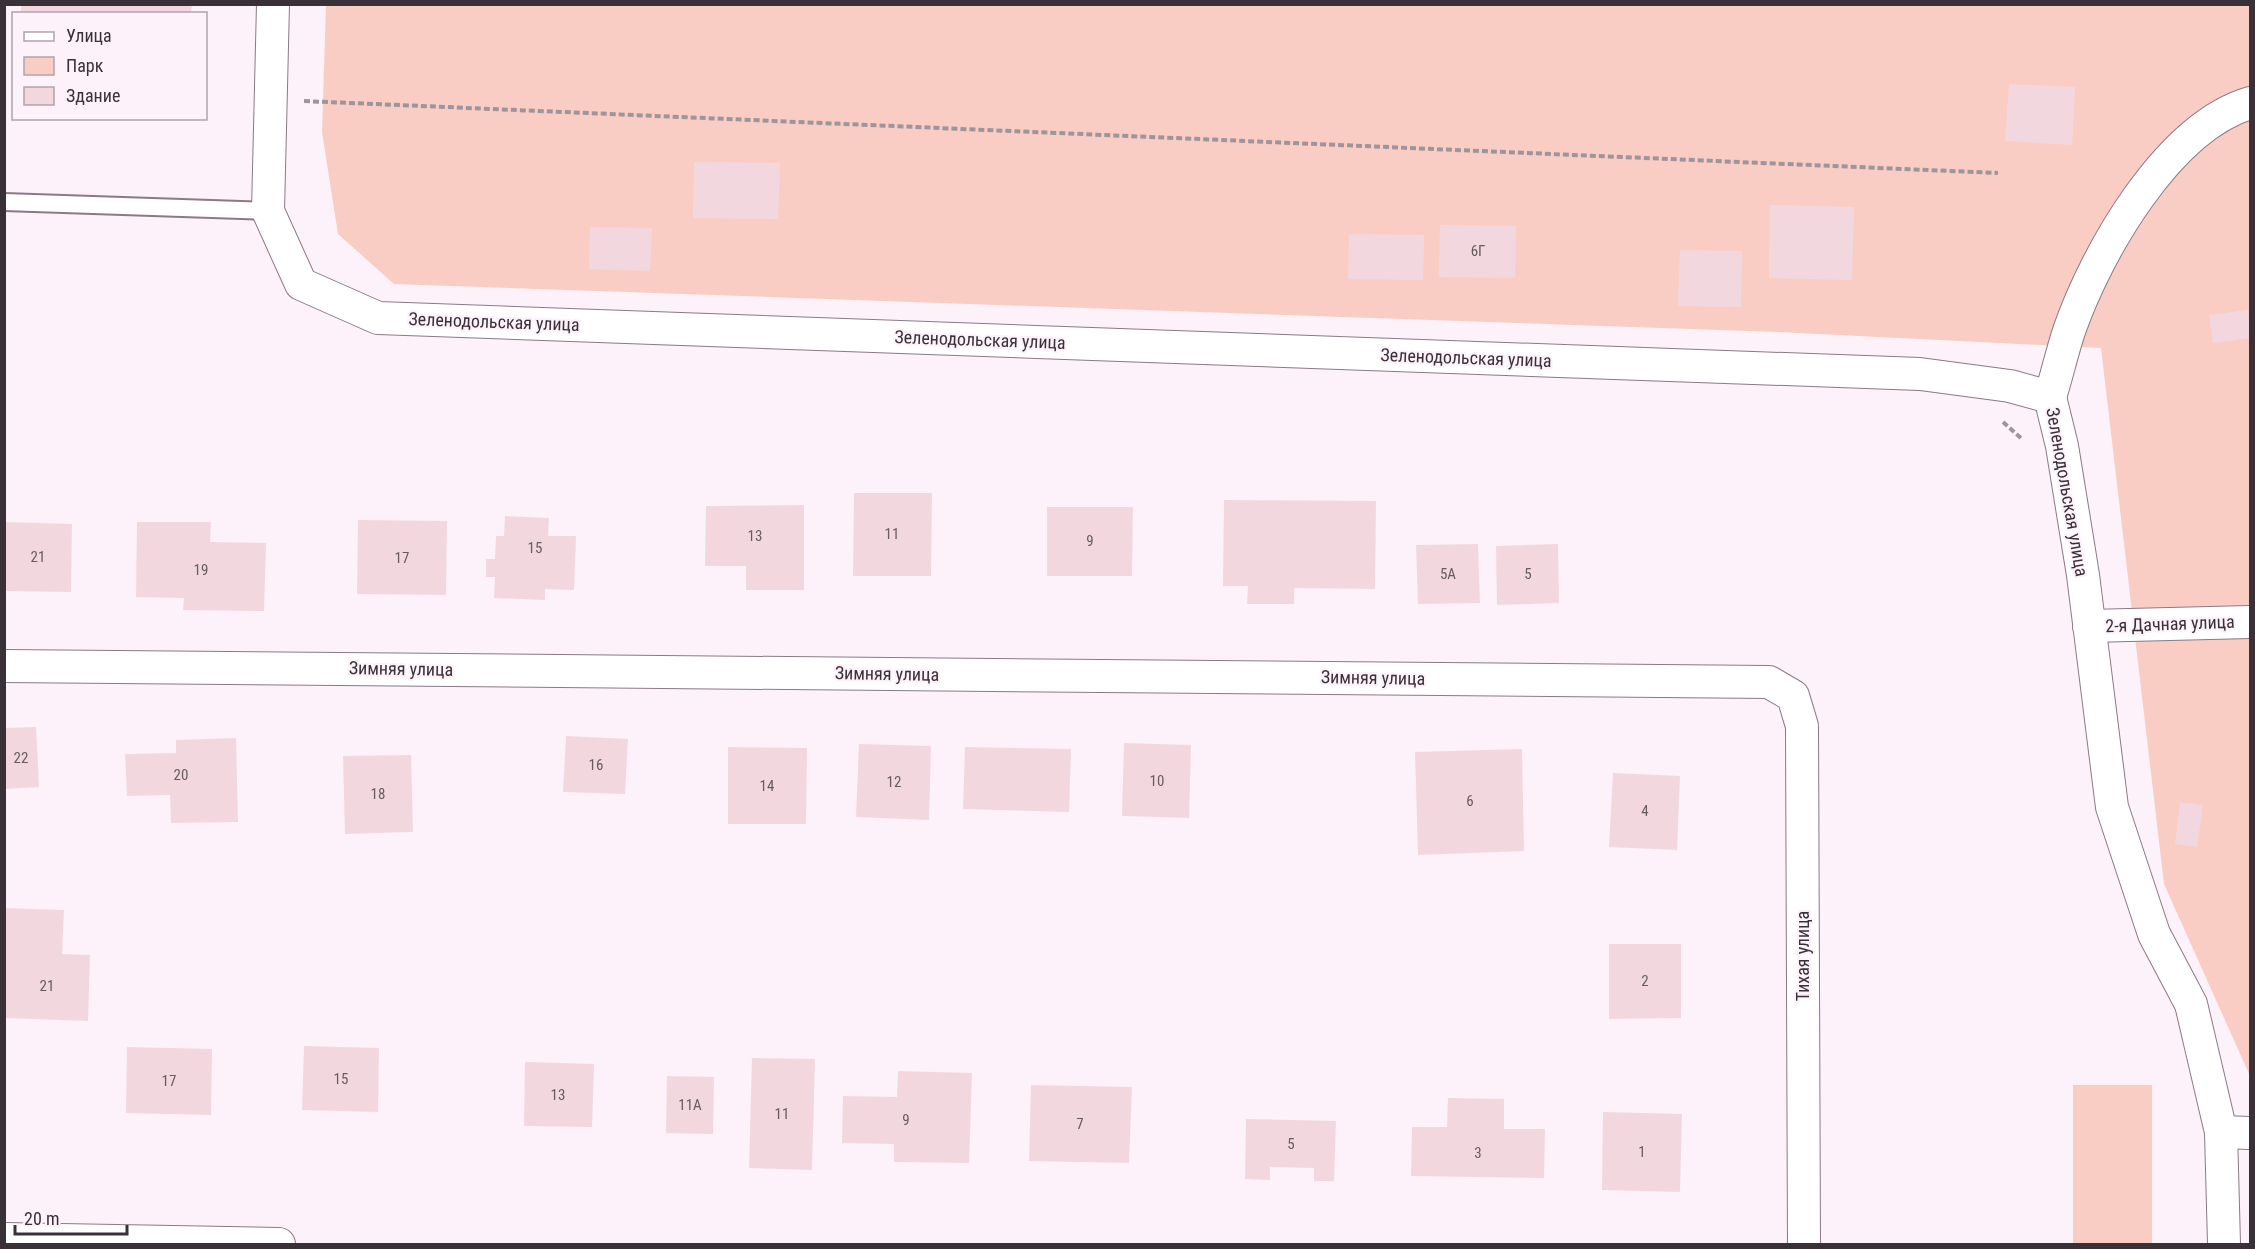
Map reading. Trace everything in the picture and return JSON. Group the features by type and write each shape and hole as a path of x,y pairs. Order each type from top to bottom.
{"street":[{"name":"Зеленодольская улица","path":"273,4 268,211 301,284 378,318 1920,374 2010,386 2050,397 2062,446 2089,626 2112,807 2154,934 2191,1004 2236,1132 2224,1245"},
{"path":"2050,397 2070,330 2094,272 2121,224 2161,167 2201,128 2250,103"},
{"name":"2-я Дачная улица","path":"2089,626 2250,622"},
{"name":"Зимняя улица","path":"4,666 1769,682"},
{"name":"Тихая улица","path":"1769,682 1793,696 1802,726 1804,1245"},
{"path":"4,1239 279,1245"}],"lane":[{"path":"4,202 268,211"}],"path":[{"path":"270,99 1998,173"}],"green space":[{"path":"326,5 2250,5 2250,1076 2164,884 2101,348 1777,332 394,284 338,234 322,132"},
{"path":"2073,1085 2152,1085 2152,1244 2073,1244"}],"building":[{"path":"21,4 192,4 191,12 21,12"},
{"path":"2009,84 2075,87 2072,145 2005,141"},
{"path":"694,162 780,163 778,219 693,218"},
{"path":"1770,205 1854,207 1852,280 1769,278"},
{"path":"1440,225 1516,226 1515,278 1439,277"},
{"path":"590,227 652,228 650,271 589,269"},
{"path":"1349,234 1424,235 1423,280 1348,279"},
{"path":"1680,250 1742,251 1741,307 1678,306"},
{"path":"2248,310 2250,338 2213,343 2209,315"},
{"path":"854,493 932,493 931,576 853,576"},
{"path":"1224,500 1376,501 1375,589 1294,588 1294,604 1247,604 1248,586 1223,586"},
{"path":"804,505 804,590 746,590 746,566 705,566 706,506"},
{"path":"1047,507 1133,507 1132,576 1047,576"},
{"path":"505,516 549,518 548,536 576,536 574,590 545,589 545,600 494,598 495,577 486,577 486,559 495,559 496,536 504,536"},
{"path":"358,520 447,521 446,595 357,594"},
{"path":"4,522 72,524 71,592 4,591"},
{"path":"137,522 211,522 210,542 266,543 264,611 183,610 184,598 136,597"},
{"path":"1478,544 1480,603 1418,604 1416,545"},
{"path":"1558,544 1559,603 1497,605 1496,546"},
{"path":"36,727 39,787 4,789 4,728"},
{"path":"566,736 628,739 625,794 563,792"},
{"path":"236,738 238,822 171,823 170,795 127,796 125,754 176,753 176,740"},
{"path":"1124,743 1191,745 1189,818 1122,816"},
{"path":"859,744 931,746 929,820 856,817"},
{"path":"728,747 807,748 806,824 728,824"},
{"path":"965,747 1071,749 1069,812 963,809"},
{"path":"1522,749 1524,851 1418,855 1415,752"},
{"path":"411,755 413,832 345,834 343,756"},
{"path":"1613,773 1680,776 1677,850 1609,847"},
{"path":"2180,802 2203,805 2197,847 2175,844"},
{"path":"4,908 64,910 62,954 90,955 88,1021 4,1018"},
{"path":"1609,944 1681,944 1681,1018 1609,1019"},
{"path":"304,1046 379,1048 378,1112 302,1110"},
{"path":"127,1047 212,1049 211,1115 126,1113"},
{"path":"752,1058 815,1059 812,1170 749,1168"},
{"path":"525,1062 594,1064 592,1127 524,1126"},
{"path":"898,1071 972,1073 969,1163 894,1162 894,1144 842,1143 843,1096 897,1097"},
{"path":"667,1076 714,1077 713,1134 666,1133"},
{"path":"1031,1085 1132,1087 1129,1163 1029,1161"},
{"path":"1448,1098 1504,1099 1504,1129 1545,1129 1544,1178 1411,1176 1412,1127 1447,1127"},
{"path":"1603,1112 1682,1114 1680,1192 1602,1190"},
{"path":"1246,1119 1336,1121 1334,1181 1314,1181 1314,1168 1270,1167 1270,1180 1245,1179"}]}
